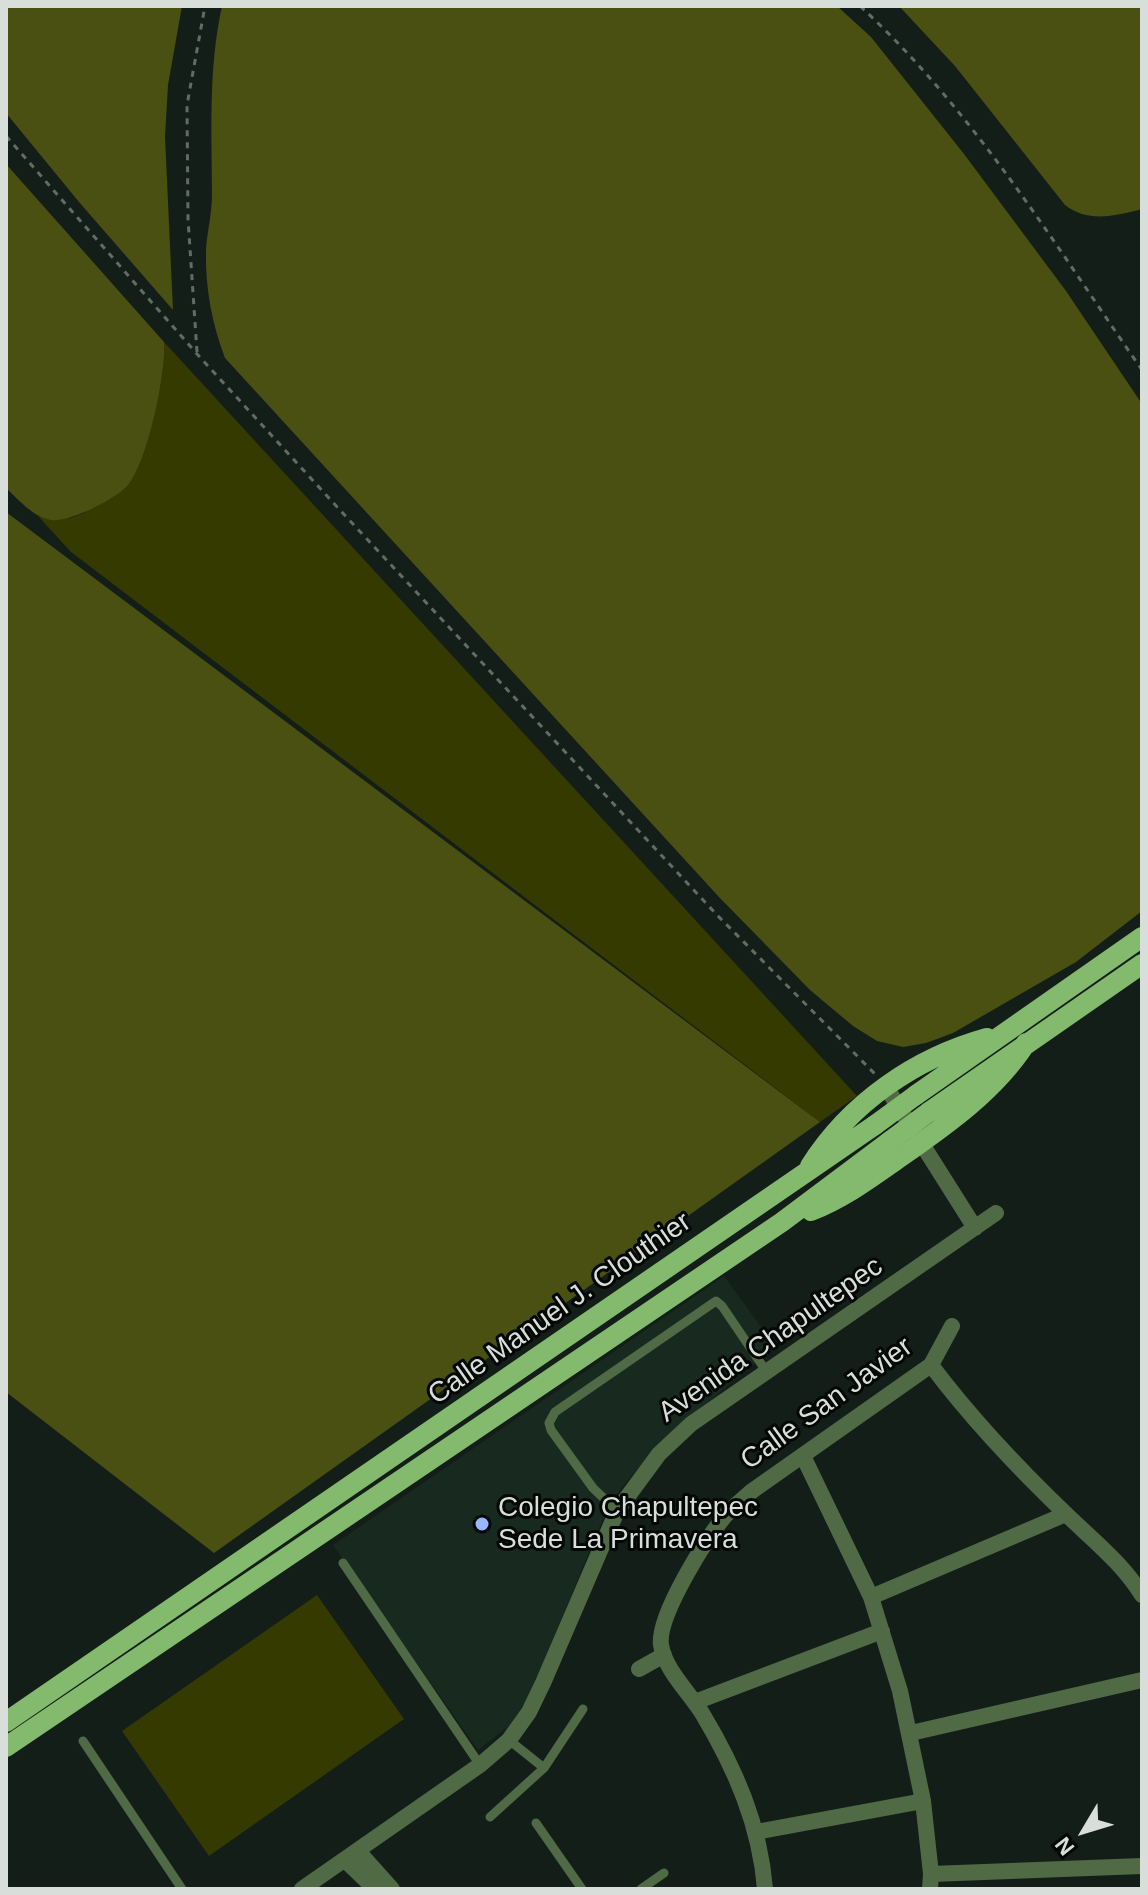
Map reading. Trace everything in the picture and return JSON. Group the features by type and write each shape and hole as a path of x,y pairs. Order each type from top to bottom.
{"main road":[{"name":"Calle Manuel J. Clouthier","path":"6,1722 806,1173 1142,937"},
{"name":"Calle Manuel J. Clouthier","path":"6,1747 782,1222 929,1112 1142,964"},
{"path":"806,1173 834,1131 886,1087 935,1056 958,1046 1003,1034"},
{"path":"782,1222 847,1194 920,1143 989,1088 1014,1062 1026,1043"}],"street":[{"path":"886,1087 975,1228"},
{"name":"Avenida Chapultepec","path":"302,1889 480,1765 509,1740 529,1712 543,1683 617,1511 659,1454 691,1424 996,1213"},
{"name":"Calle San Javier","path":"663,1650 665,1621 690,1568 727,1514 752,1491 931,1365 952,1326"},
{"path":"931,1365 957,1398 1066,1514 1109,1553 1142,1595"},
{"path":"803,1456 871,1597 882,1631 911,1733 923,1801 930,1881 1142,1866"},
{"path":"871,1597 1066,1514"},
{"path":"695,1702 882,1631"},
{"path":"639,1669 663,1650 730,1763 756,1832 765,1889"},
{"path":"911,1733 1142,1680"},
{"path":"756,1832 923,1801"},
{"path":"351,1855 375,1889"},
{"path":"351,1855 392,1889"}],"lane":[{"path":"617,1511 593,1488 551,1430 549,1423 555,1412 716,1301 766,1371"},
{"path":"343,1563 480,1765"},
{"path":"490,1817 544,1768 583,1709"},
{"path":"509,1740 544,1768"},
{"path":"83,1741 182,1889"},
{"path":"536,1823 582,1889"},
{"path":"641,1889 664,1873"}],"path":[{"path":"197,354 188,219 187,105 205,6"},
{"path":"860,6 898,40 970,125 1142,370"},
{"path":"6,136 197,354 717,915 861,1057 886,1087"}],"shaded area":[{"name":"Colegio Chapultepec Sede La Primavera","path":"724,1276 775,1346 669,1435 609,1504 531,1693 509,1726 478,1750 333,1545"}],"green space":[{"path":"6,6 182,6 168,85 165,137 173,310 6,113"},
{"path":"222,6 837,6 871,37 964,154 1066,291 1142,404 1142,911 1076,962 953,1033 926,1043 903,1047 877,1041 853,1026 810,990 719,897 225,358 210,305 206,264 212,202 213,77"},
{"path":"899,6 1142,6 1142,209 1112,216 1092,216 1065,205 955,66"},
{"path":"6,164 164,342 154,416 135,474 128,485 113,497 92,509 59,520 38,515 6,488"},
{"path":"164,342 857,1096 820,1122 71,552 38,516 65,519 78,515 114,495 127,481 152,422 162,377"},
{"path":"6,512 820,1122 214,1553 6,1392"},
{"path":"317,1595 404,1719 209,1856 122,1731"}],"place":[{"name":"Colegio Chapultepec Sede La Primavera","path":"482,1524"}]}
